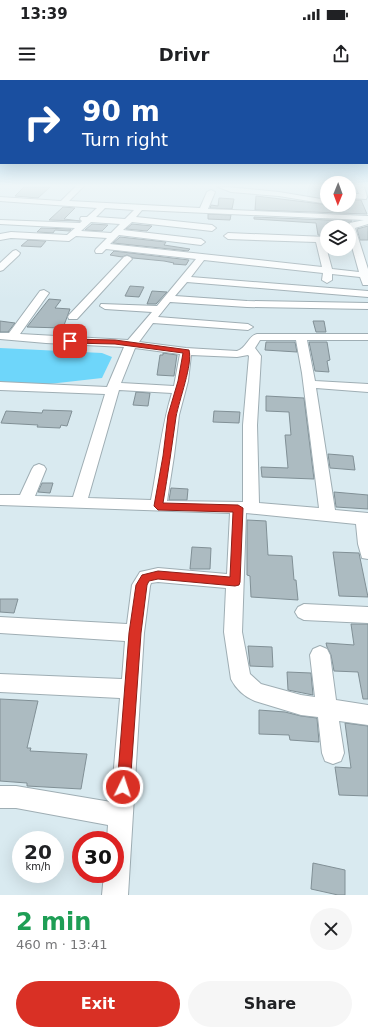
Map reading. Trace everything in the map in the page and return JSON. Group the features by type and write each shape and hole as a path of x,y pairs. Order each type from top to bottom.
{"street":[{"path":"23,224 200,242"},
{"path":"0,237 11,235 64,239 71,236 83,224"},
{"path":"73,316 131,259 112,257 98,253 124,224"},
{"path":"170,224 212,228"},
{"path":"231,238 320,240"},
{"path":"183,279 368,294 366,277 356,244"},
{"path":"103,246 328,271 366,277"},
{"path":"0,268 16,253"},
{"path":"325,291 328,271 326,256"},
{"path":"79,502 113,388 131,344 202,257"},
{"path":"12,337 44,293"},
{"path":"168,299 247,304 368,306"},
{"path":"247,304 248,327 250,334 257,337 368,337"},
{"path":"105,306 159,309"},
{"path":"150,320 248,327"},
{"path":"0,336 131,344 186,351 237,354 243,354 249,350 257,337"},
{"path":"302,336 328,515"},
{"path":"249,350 253,352 255,356 244,508 235,582 233,632 241,679 255,692 301,705 368,715"},
{"path":"158,506 167,456 172,415 182,381 186,351"},
{"path":"310,384 368,388"},
{"path":"0,386 179,390"},
{"path":"25,501 39,469"},
{"path":"0,500 244,508 366,519 366,544 368,553"},
{"path":"115,895 130,689 135,633 142,585 146,578 158,575 235,582"},
{"path":"304,612 368,615"},
{"path":"0,625 135,633"},
{"path":"320,655 333,753"},
{"path":"0,683 130,689"},
{"path":"0,797 16,797 121,816"}],"water":[{"path":"0,348 102,353 112,357 102,378 49,384 0,383"}],"building":[{"path":"92,224 108,225 102,231 85,230"},
{"path":"132,224 152,226 147,231 126,229"},
{"path":"316,224 320,224 320,235 318,235"},
{"path":"368,226 368,240 360,240 357,229"},
{"path":"41,228 71,229 70,231 55,230 53,233 37,232"},
{"path":"120,237 166,242 164,245 190,249 188,251 113,243"},
{"path":"28,240 46,241 41,247 21,246"},
{"path":"114,251 189,260 186,265 173,264 174,263 164,261 133,258 127,255 122,257 110,255"},
{"path":"130,286 144,287 139,297 125,296"},
{"path":"152,291 167,292 156,304 147,304"},
{"path":"49,299 61,300 55,308 70,309 63,328 27,327"},
{"path":"0,321 15,323 8,332 0,332"},
{"path":"313,321 324,321 326,332 316,332"},
{"path":"266,342 295,342 297,352 265,350"},
{"path":"309,342 327,342 330,360 327,361 329,372 315,371"},
{"path":"163,353 177,355 174,376 157,375 160,355 163,355"},
{"path":"136,392 150,393 148,406 133,405"},
{"path":"266,396 304,398 314,479 262,477 261,467 288,468 285,435 291,435 289,412 266,411"},
{"path":"43,410 72,411 67,426 61,425 60,428 1,423 6,411 42,413"},
{"path":"214,411 240,412 239,423 213,422"},
{"path":"328,454 353,456 355,470 330,468"},
{"path":"42,483 53,483 50,493 38,492"},
{"path":"171,488 188,489 187,500 169,500"},
{"path":"334,492 368,495 368,509 336,507"},
{"path":"247,520 266,521 268,555 292,556 294,580 296,580 298,600 251,597 250,576 247,575"},
{"path":"192,547 211,548 210,569 190,569"},
{"path":"333,552 359,553 368,597 339,596"},
{"path":"0,599 18,599 14,613 0,612"},
{"path":"351,624 368,624 368,699 363,699 358,672 334,671 331,655 326,643 354,645"},
{"path":"248,646 272,647 273,667 250,666"},
{"path":"287,672 311,673 313,695 288,690"},
{"path":"0,699 38,701 27,748 31,748 30,751 87,754 81,789 27,786 27,783 0,781"},
{"path":"259,710 285,712 317,718 319,742 290,740 289,735 259,734"},
{"path":"345,723 368,726 368,796 339,795 335,767 351,768"},
{"path":"313,863 345,870 345,895 338,895 311,889"}],"route":[{"path":"70,341 115,342 186,351 182,381 172,415 167,456 158,506 238,508 235,582 158,575 146,578 142,585 135,633 123,787"}]}
